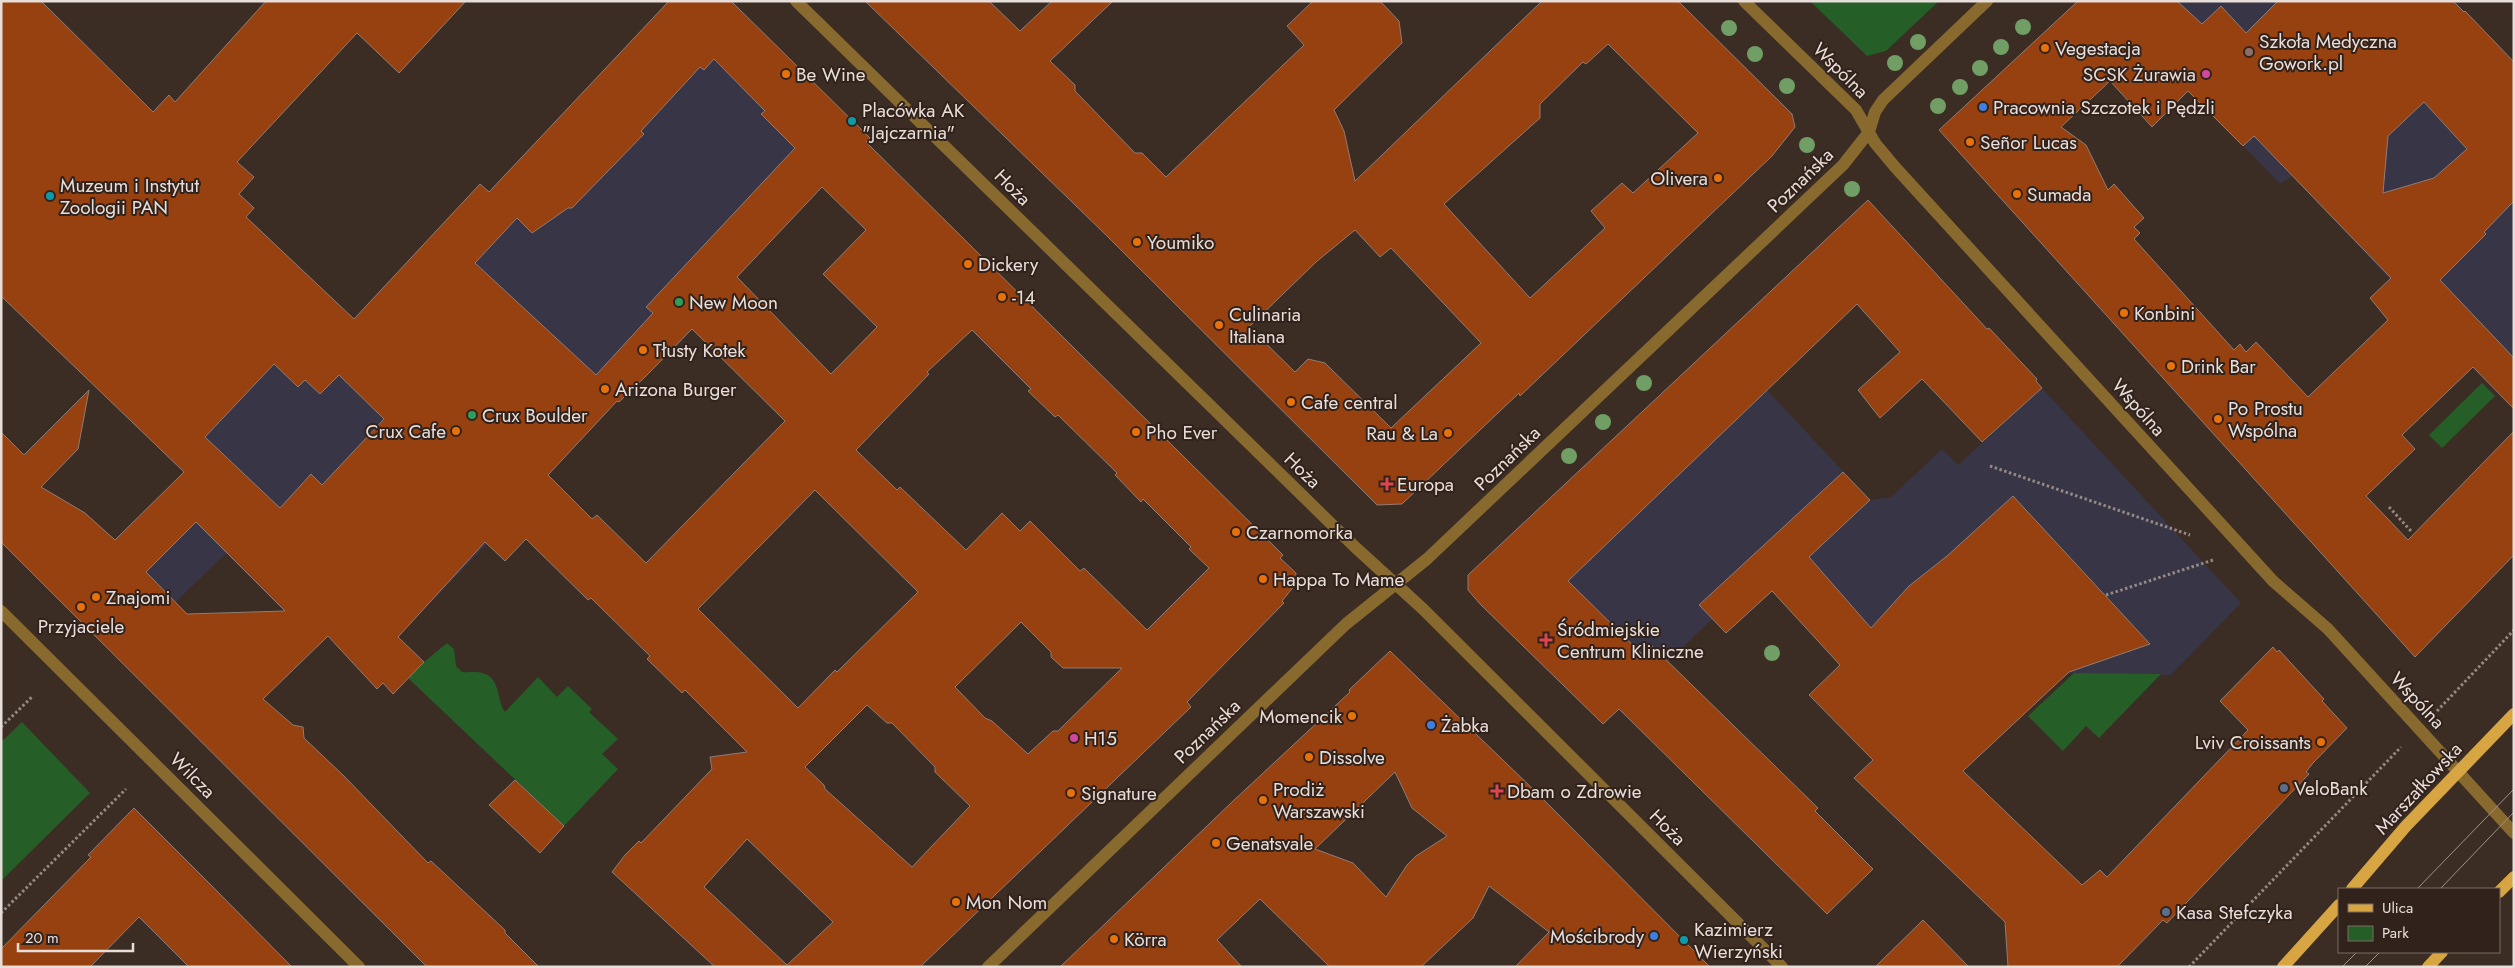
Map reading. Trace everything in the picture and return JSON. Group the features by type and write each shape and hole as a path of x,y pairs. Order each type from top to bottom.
{"main road":[{"name":"Marszałkowska","path":"2353,888 2406,826 2514,714"},
{"path":"2500,891 2514,877"},
{"path":"2283,967 2338,906"},
{"path":"2428,967 2441,953"}],"street":[{"name":"Hoża","path":"796,1 1340,533 1396,584 1782,967"},
{"name":"Wspólna","path":"1744,1 1856,110 1869,132 1895,167 2272,581 2328,629 2514,833"},
{"name":"Poznańska","path":"988,967 1346,624 1427,560 1844,165 1869,132 1875,112 1882,100 1987,1"},
{"name":"Wilcza","path":"1,611 358,967"}],"path":[{"path":"1990,466 2190,535"},
{"path":"2389,507 2411,530"},
{"path":"2106,595 2213,560"},
{"path":"2437,710 2514,630"},
{"path":"1,727 33,696"},
{"path":"2189,967 2402,746"},
{"path":"1,913 126,789"}],"shaded area":[{"path":"721,1 865,141 684,333 686,336 682,341 619,402 617,401 485,542 487,544 381,654 249,531 118,658 57,598 184,472 75,367 196,239 371,373"},
{"path":"2104,1 2456,1 2464,12 2514,62 2514,350 2485,379 2292,176 2280,184"},
{"path":"2042,388 2241,603 2171,675 2067,673 1988,748 1840,665 1772,591 1726,633 1712,619 1605,723 1601,722 1468,590 1468,577 1523,522 1525,523 1761,394 1763,395 1767,390 1870,500 1891,497 1942,449 1958,465"}],"green space":[{"path":"1810,1 1939,1 1886,51 1867,56"},
{"path":"2482,383 2495,396 2442,448 2429,435"},
{"path":"447,643 454,649 456,666 462,672 480,672 492,679 505,712 538,677 557,697 568,686 592,709 589,712 618,739 602,754 618,769 564,826 408,678"},
{"path":"2074,673 2161,674 2099,738 2086,726 2063,751 2028,716"},
{"path":"22,722 90,793 1,881 1,742"}],"building":[{"path":"1,1 41,1 153,112 169,95 175,102 266,1 466,1 399,73 357,33 237,162 254,177 239,194 254,208 246,217 354,319 480,184 489,192 669,1 731,1 870,138 866,142 1283,555 1280,558 1296,573 1295,585 1282,601 1284,603 1187,702 1191,707 920,967 715,967 612,872 625,855 639,841 641,843 712,769 710,757 747,752 685,690 682,693 647,659 650,656 591,598 588,600 526,539 505,561 485,542 398,637 424,662 393,694 383,683 377,689 328,636 263,699 293,725 303,727 304,738 344,776 428,863 431,861 505,930 505,933 539,967 427,967 1,542 1,432 24,455 89,390 78,449 41,487 85,513 115,540 184,472 1,296","holes":["714,59 765,111 761,114 795,148 646,307 653,313 596,375 475,263 517,218 532,233 568,208 572,208 644,134 641,131 700,67 704,70","822,187 866,230 823,274 877,327 831,374 737,277","692,329 785,421 646,563 597,515 592,519 548,475 617,401 619,402","972,330 1031,389 1028,391 1055,417 1058,415 1117,473 1115,475 1141,502 1143,499 1191,547 1189,549 1209,568 1147,630 1084,568 1080,571 1030,521 1020,531 1002,513 966,550 900,487 897,490 856,450 929,374 927,372","274,364 298,387 305,380 320,394 339,375 384,419 322,485 311,474 280,508 205,437","815,490 918,592 837,672 835,670 798,708 698,609","196,522 285,611 187,614 146,572","1021,622 1051,652 1051,657 1063,668 1122,668 1058,731 1053,731 1028,754 992,721 985,718 955,687","867,705 887,723 892,723 935,767 935,772 970,806 912,867 825,789 824,785 805,767","747,839 833,922 787,965 704,887"]},
{"path":"865,1 989,1 1020,31 1052,1 1113,1 1050,61 1075,85 1075,91 1135,153 1142,153 1166,177 1304,45 1287,26 1313,1 1380,1 1399,21 1402,43 1334,110 1344,131 1355,181 1542,1 1678,1 1792,114 1795,127 1772,156 1520,396 1519,393 1402,504 1377,505 1107,236","holes":["1608,44 1698,133 1633,193 1622,183 1591,211 1605,228 1530,298 1444,204 1540,118 1540,104 1583,62 1586,64","1355,230 1380,257 1391,248 1481,343 1391,428 1325,363 1308,359 1295,372 1249,327 1316,262"]},
{"path":"2078,1 2177,1 2202,24 2221,6 2246,33 2278,1 2453,1 2514,62 2514,201 2484,232 2486,234 2440,280 2514,358 2514,409 2473,367 2402,435 2415,449 2366,496 2408,540 2514,431 2514,555 2415,657 1939,130","holes":["2110,81 2152,127 2188,91 2243,146 2254,136 2391,278 2370,298 2388,320 2308,397 2256,342 2246,352 2240,344 2234,350 2134,239 2140,233 2134,227 2144,218 2114,184 2108,190 2086,145 2061,127","2424,102 2467,149 2434,178 2383,193 2388,136"]},
{"path":"1868,200 1987,329 1989,328 2037,379 2036,381 2042,388 1982,442 1922,379 1880,418 1858,390 1900,352 1857,304 1568,581 1642,654 1651,645 1818,808 1815,811 1873,869 1827,914 1619,709 1603,724 1481,605 1468,590 1468,575"},
{"path":"1843,472 1870,500 1809,557 1871,628 1909,586 1947,556 2013,496 2150,644 2069,672 1963,771 2082,885 2100,870 2107,877 2248,730 2220,701 2273,647 2277,652 2279,650 2324,699 2322,701 2347,728 2313,763 2306,772 2309,774 2167,923 2163,920 2117,967 2008,967 2005,922 1854,778 1873,760 1809,695 1840,665 1772,591 1726,633 1699,605"},
{"path":"1390,651 1535,791 1710,967 1515,967 1549,932 1489,886 1473,918 1421,967 1330,967 1260,899 1217,940 1242,967 1060,967 1350,692 1349,690","holes":["1395,772 1412,808 1447,836 1416,856 1407,865 1386,897 1353,863 1315,849"]},
{"path":"515,780 564,826 540,853 489,805"},
{"path":"134,808 292,967 189,967 139,917 90,967 1,967 1,949 91,857 88,855"},
{"path":"1923,920 1969,967 1875,967"}],"tram line":[{"path":"2418,888 2514,789"},
{"path":"2441,888 2514,812"},
{"path":"2342,967 2356,953"},
{"path":"2365,967 2379,953"}],"place":[{"name":"Vegestacja","path":"2045,48"},
{"name":"Szkoła Medyczna Gowork.pl","path":"2249,52"},
{"name":"Be Wine","path":"786,74"},
{"name":"SCSK Żurawia","path":"2206,74"},
{"name":"Pracownia Szczotek i Pędzli","path":"1983,107"},
{"name":"Placówka AK \"Jajczarnia\"","path":"852,121"},
{"name":"Señor Lucas","path":"1970,142"},
{"name":"Olivera","path":"1718,178"},
{"name":"Sumada","path":"2017,194"},
{"name":"Muzeum i Instytut Zoologii PAN","path":"50,196"},
{"name":"Youmiko","path":"1137,242"},
{"name":"Dickery","path":"968,264"},
{"name":"-14","path":"1002,297"},
{"name":"New Moon","path":"679,302"},
{"name":"Konbini","path":"2124,313"},
{"name":"Culinaria Italiana","path":"1219,325"},
{"name":"Tłusty Kotek","path":"643,350"},
{"name":"Drink Bar","path":"2171,366"},
{"name":"Arizona Burger","path":"605,389"},
{"name":"Cafe central","path":"1291,402"},
{"name":"Crux Boulder","path":"472,415"},
{"name":"Po Prostu Wspólna","path":"2218,419"},
{"name":"Crux Cafe","path":"456,431"},
{"name":"Pho Ever","path":"1136,432"},
{"name":"Rau & La","path":"1448,433"},
{"name":"Europa","path":"1387,484"},
{"name":"Czarnomorka","path":"1236,532"},
{"name":"Happa To Mame","path":"1263,579"},
{"name":"Znajomi","path":"96,597"},
{"name":"Przyjaciele","path":"81,607"},
{"name":"Śródmiejskie Centrum Kliniczne","path":"1546,640"},
{"name":"Momencik","path":"1352,716"},
{"name":"Żabka","path":"1431,725"},
{"name":"H15","path":"1074,738"},
{"name":"Lviv Croissants","path":"2321,742"},
{"name":"Dissolve","path":"1309,757"},
{"name":"VeloBank","path":"2284,788"},
{"name":"Dbam o Zdrowie","path":"1497,791"},
{"name":"Signature","path":"1071,793"},
{"name":"Prodiż Warszawski","path":"1263,800"},
{"name":"Genatsvale","path":"1216,843"},
{"name":"Mon Nom","path":"956,902"},
{"name":"Kasa Stefczyka","path":"2166,912"},
{"name":"Mościbrody","path":"1654,936"},
{"name":"Körra","path":"1114,939"},
{"name":"Kazimierz Wierzyński","path":"1684,940"}]}
